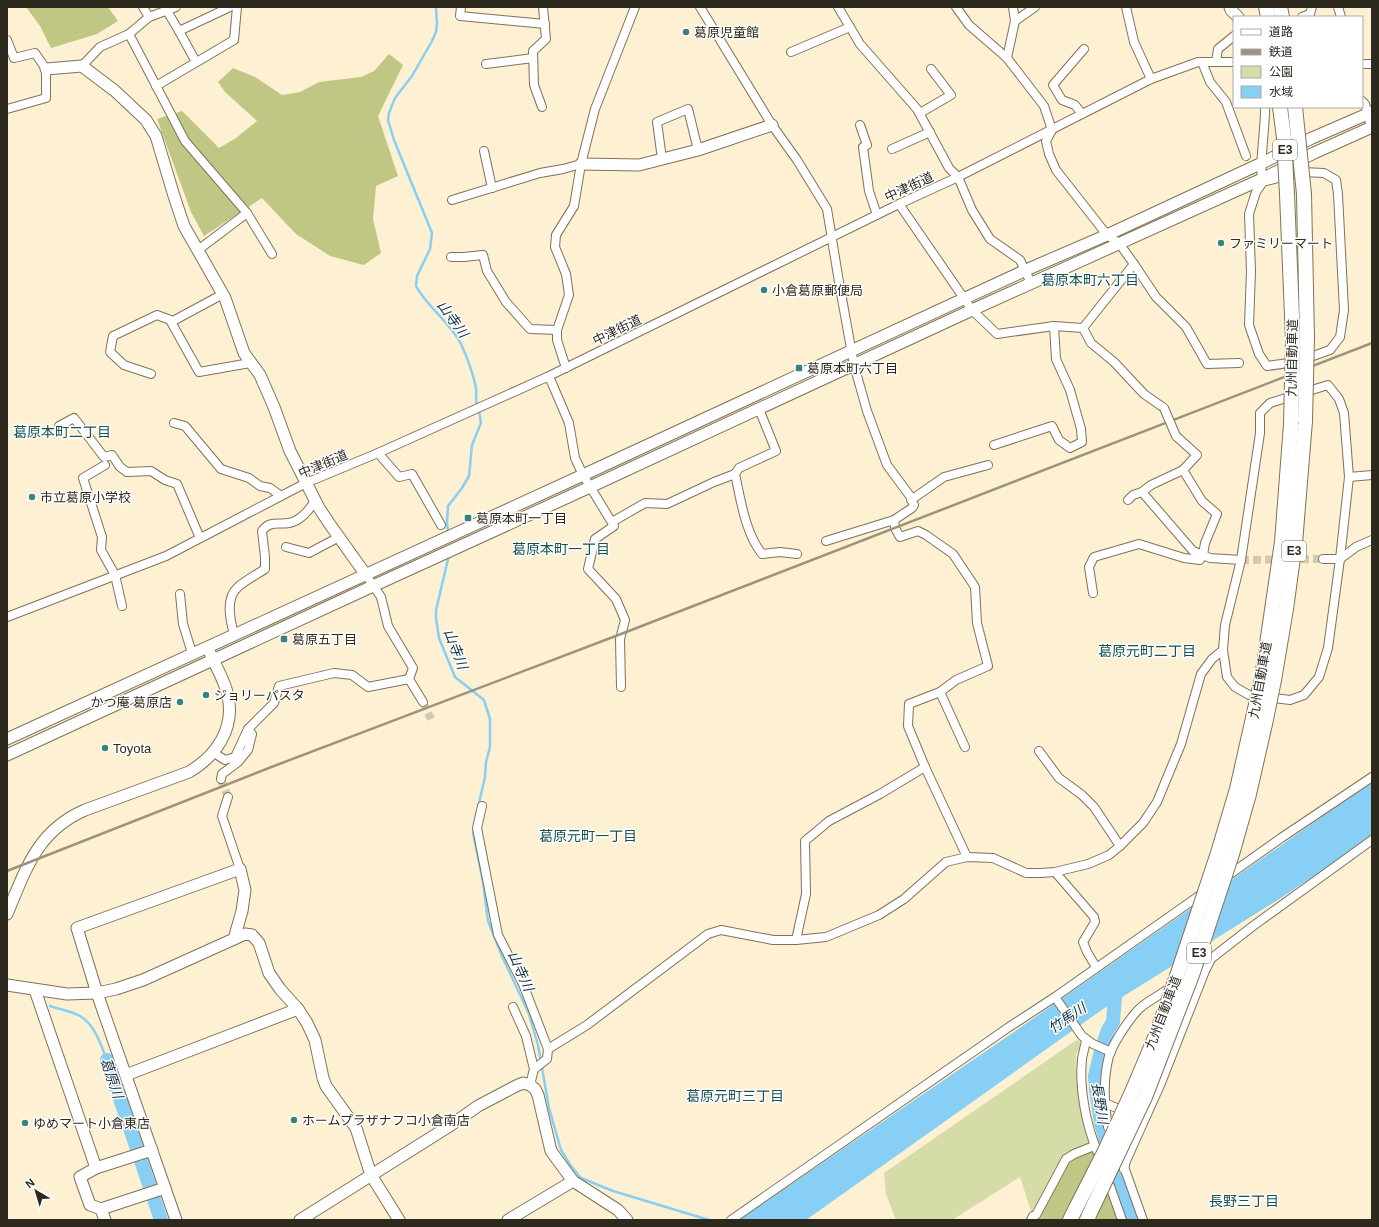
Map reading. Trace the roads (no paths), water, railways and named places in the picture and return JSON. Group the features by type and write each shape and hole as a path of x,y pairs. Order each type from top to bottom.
{"highway":[{"name":"九州自動車道","path":"1280,108 1284,138 1287,194 1300,339"},
{"name":"九州自動車道","path":"1080,1216 1105,1151 1157,1033 1218,853 1268,679 1282,542 1298,423 1304,194 1295,108"}],"street":[{"path":"143,7 149,17"},
{"path":"46,70 82,66 100,47 129,34 149,17 176,7"},
{"path":"179,31 230,7"},
{"path":"156,86 234,40 237,7"},
{"path":"461,7 460,16 545,24"},
{"path":"542,107 534,85 533,52 546,39 543,7"},
{"path":"566,368 557,340 558,330 569,295 566,274 555,247 556,235 574,206 581,164 595,109 635,7"},
{"path":"700,7 772,125 797,160 827,209 854,365 887,465 914,505 894,520 826,541"},
{"path":"838,7 860,44 918,109 949,168 958,177 972,210 990,239 1020,260 1031,283"},
{"path":"956,7 968,25 1007,58 1044,106 1052,130 1046,142 1048,154 1056,170 1107,235 1119,243 1156,297 1186,327 1207,364 1239,363"},
{"path":"1007,58 1015,21 1013,7"},
{"path":"1015,21 1035,7"},
{"path":"1126,7 1134,42 1151,79"},
{"path":"1230,7 1237,16"},
{"path":"1305,16 1310,14 1312,7"},
{"path":"167,11 196,62"},
{"path":"791,52 850,27"},
{"path":"129,34 185,141 247,213 272,254"},
{"path":"1216,62 1218,49 1233,37"},
{"path":"7,40 10,60 36,53 46,70 46,98 7,109"},
{"path":"1082,114 1075,105 1062,100 1053,85 1084,49"},
{"path":"486,64 533,58"},
{"name":"中津街道","path":"7,617 166,556 306,483 378,454 547,377 899,204 958,177 1151,79 1198,62 1233,62"},
{"path":"1202,62 1210,82 1226,102 1246,156"},
{"path":"82,66 115,91 146,120 156,136 184,226 223,294 244,354 260,375 274,407 290,451 315,500 339,538 381,597 388,626 413,668 409,679"},
{"path":"920,113 951,95 930,69"},
{"path":"7,755 1031,283 1262,181 1314,153 1372,127 1370,112 1363,102"},
{"path":"1262,181 1302,172 1324,173 1336,180 1344,310 1340,337 1330,350 1296,362 1267,366 1259,354 1249,325 1251,271 1249,214 1256,192 1262,181 1265,108"},
{"path":"662,159 657,122 688,109 698,150"},
{"path":"7,739 206,646 366,575 1026,270 1107,235 1370,112"},
{"path":"452,200 540,173 581,164 639,165 698,150 772,125"},
{"path":"860,125 867,145 863,147 869,191 877,215"},
{"path":"892,149 930,132"},
{"path":"484,152 492,188"},
{"path":"899,204 972,310 997,334 1054,326 1083,328"},
{"path":"198,250 247,213"},
{"path":"451,257 464,258 483,255 487,271 506,302 530,329 558,330"},
{"path":"1083,328 1134,264"},
{"path":"151,374 124,365 110,352 113,336 157,315 173,321 223,294"},
{"path":"170,320 200,372 250,362"},
{"path":"994,445 1052,426 1059,440 1070,448 1082,442 1081,429 1070,390 1056,359 1054,326"},
{"path":"1083,328 1091,343 1114,362 1144,394 1164,408 1176,436 1197,455 1183,470 1151,485 1128,500"},
{"path":"547,377 551,381 569,423 575,458 583,475 614,526 595,539 588,569 616,599 625,620 620,639 621,687"},
{"path":"1328,385 1339,399 1344,413 1349,477 1328,648 1319,677 1304,695 1290,700 1249,695 1235,687 1227,678 1223,650 1225,625 1241,560 1260,433 1260,413 1270,404 1328,385"},
{"path":"612,522 645,503 667,504 735,474 739,468 776,451 760,409"},
{"path":"59,426 74,418 104,457 112,455 120,467 127,472 150,471 165,480 177,484 200,538"},
{"path":"174,423 185,426 221,469 249,478 260,486 270,488 282,496"},
{"path":"378,454 399,477 412,474 441,525"},
{"path":"104,465 83,478 102,537 101,550 115,575 122,606"},
{"path":"911,500 944,477 988,465"},
{"path":"1094,593 1089,567 1094,557 1139,544 1184,558 1200,560 1203,555 1205,543 1217,514 1202,501 1183,470"},
{"path":"735,474 746,520 755,545 762,554 780,552 797,554"},
{"path":"1349,477 1372,475"},
{"path":"1142,492 1193,551 1210,558 1241,560"},
{"path":"234,634 230,621 230,601 238,587 265,569 262,531 266,526 272,524 290,523 302,516 312,507 315,500"},
{"path":"894,520 895,528 900,537 918,531 953,554 974,587 976,623 986,654 988,666 956,680 940,692 910,704 908,726 925,767 967,858"},
{"path":"286,547 309,553 339,538"},
{"path":"1323,559 1340,559 1356,547 1372,540"},
{"path":"180,594 183,624 192,653"},
{"path":"7,914 37,850 47,836 59,825 72,816 85,810 189,772 199,766 214,753 228,727 228,696 221,676 206,646"},
{"path":"548,1049 587,1025 708,934 721,930 773,940 796,940 826,937 879,915 904,899 946,862 967,858 993,858 1026,873 1055,872 1088,864 1109,855 1143,823 1157,802 1180,744 1201,674 1212,659 1223,650"},
{"path":"214,753 225,760 235,758 248,729 274,703 279,686 334,673 352,675 368,687 409,679"},
{"path":"409,679 423,702"},
{"path":"940,692 965,747"},
{"path":"221,779 222,774 238,762 248,750 252,734 248,729"},
{"path":"1039,751 1059,778 1082,794 1094,806 1120,846"},
{"path":"796,940 806,894 805,841 829,821 880,794 925,767"},
{"path":"731,1220 1003,1031 1056,998 1096,967 1281,838 1372,777"},
{"path":"228,797 222,816 240,869 245,890 242,911 234,939"},
{"path":"482,806 477,828 498,935 523,984 548,1049 547,1059 534,1069"},
{"path":"1204,964 1253,926 1372,840"},
{"path":"176,1220 77,928 240,869"},
{"path":"1055,872 1094,917 1095,922 1083,942 1096,967"},
{"path":"7,985 67,994 98,993 144,980 245,934 249,934 256,938 263,951 269,973 308,1023 313,1036 326,1086 356,1128 371,1175 400,1220"},
{"path":"1143,1220 1123,1166 1166,1069 1205,970 1212,959"},
{"path":"35,990 96,1168"},
{"path":"1108,1127 1105,1103 1105,1082 1109,1051 1140,1008 1165,991"},
{"path":"1056,998 1078,1031 1090,1042 1109,1051"},
{"path":"513,1007 526,1036 534,1069 530,1085"},
{"path":"126,1074 298,1009"},
{"path":"1031,1220 1033,1216 1036,1215 1066,1159 1074,1154 1096,1149 1087,1122 1083,1101 1082,1059 1090,1042"},
{"path":"300,1220 452,1125 478,1106 523,1083 530,1085 535,1089 538,1095 551,1151 573,1181 618,1210 628,1220"},
{"path":"1105,1103 1144,1120"},
{"path":"152,1150 96,1168 80,1177 90,1205 103,1215 165,1188"},
{"path":"508,1220 573,1181"},
{"path":"1110,1186 1122,1220"}],"water":[{"name":"竹馬川","path":"1372,783 1372,837 1281,898 1103,1009 806,1220 739,1220 1014,1032"}],"waterway":[{"name":"山寺川","path":"436,7 436,32 412,76 395,98 388,120 394,140 432,233 430,249 417,276 416,286 426,301 451,329 461,344 475,382 477,406"},
{"name":"山寺川","path":"448,534 448,506 469,476 472,445 481,423 479,411"},
{"name":"山寺川","path":"449,555 436,610 439,638 455,677 484,700 490,719 490,747 486,762 485,777 474,824"},
{"name":"山寺川","path":"474,829 473,833 483,882 488,921 502,956 529,1014 538,1045 549,1108 561,1150 581,1178 613,1191 709,1220"},
{"name":"長野川","path":"1116,985 1113,1022 1108,1030 1095,1076 1101,1123 1107,1146 1133,1220"},
{"name":"葛原川","path":"50,1006 73,1013 85,1020 94,1030 107,1060"},
{"name":"葛原川","path":"107,1060 161,1220"}],"tunnel":[{"path":"1241,560 1323,559"},
{"path":"423,702 431,719"},
{"path":"221,779 228,797"}],"railway":[{"path":"7,871 274,766 621,634 1372,343"}],"place":[{"name":"葛原児童館","path":"686,32"},
{"name":"ファミリーマート","path":"1221,243"},
{"name":"小倉葛原郵便局","path":"764,290"},
{"name":"葛原本町六丁目","path":"799,368"},
{"name":"市立葛原小学校","path":"32,497"},
{"name":"葛原本町一丁目","path":"468,518"},
{"name":"葛原五丁目","path":"284,639"},
{"name":"ジョリーパスタ","path":"206,695"},
{"name":"かつ庵 葛原店","path":"180,702"},
{"name":"Toyota","path":"105,748"},
{"name":"ホームプラザナフコ小倉南店","path":"294,1120"},
{"name":"ゆめマート小倉東店","path":"25,1123"}],"district":[{"name":"葛原本町六丁目","path":"1090,280"},
{"name":"葛原本町二丁目","path":"62,432"},
{"name":"葛原本町一丁目","path":"561,549"},
{"name":"葛原元町二丁目","path":"1147,651"},
{"name":"葛原元町一丁目","path":"588,836"},
{"name":"葛原元町三丁目","path":"735,1096"},
{"name":"長野三丁目","path":"1244,1201"}]}
